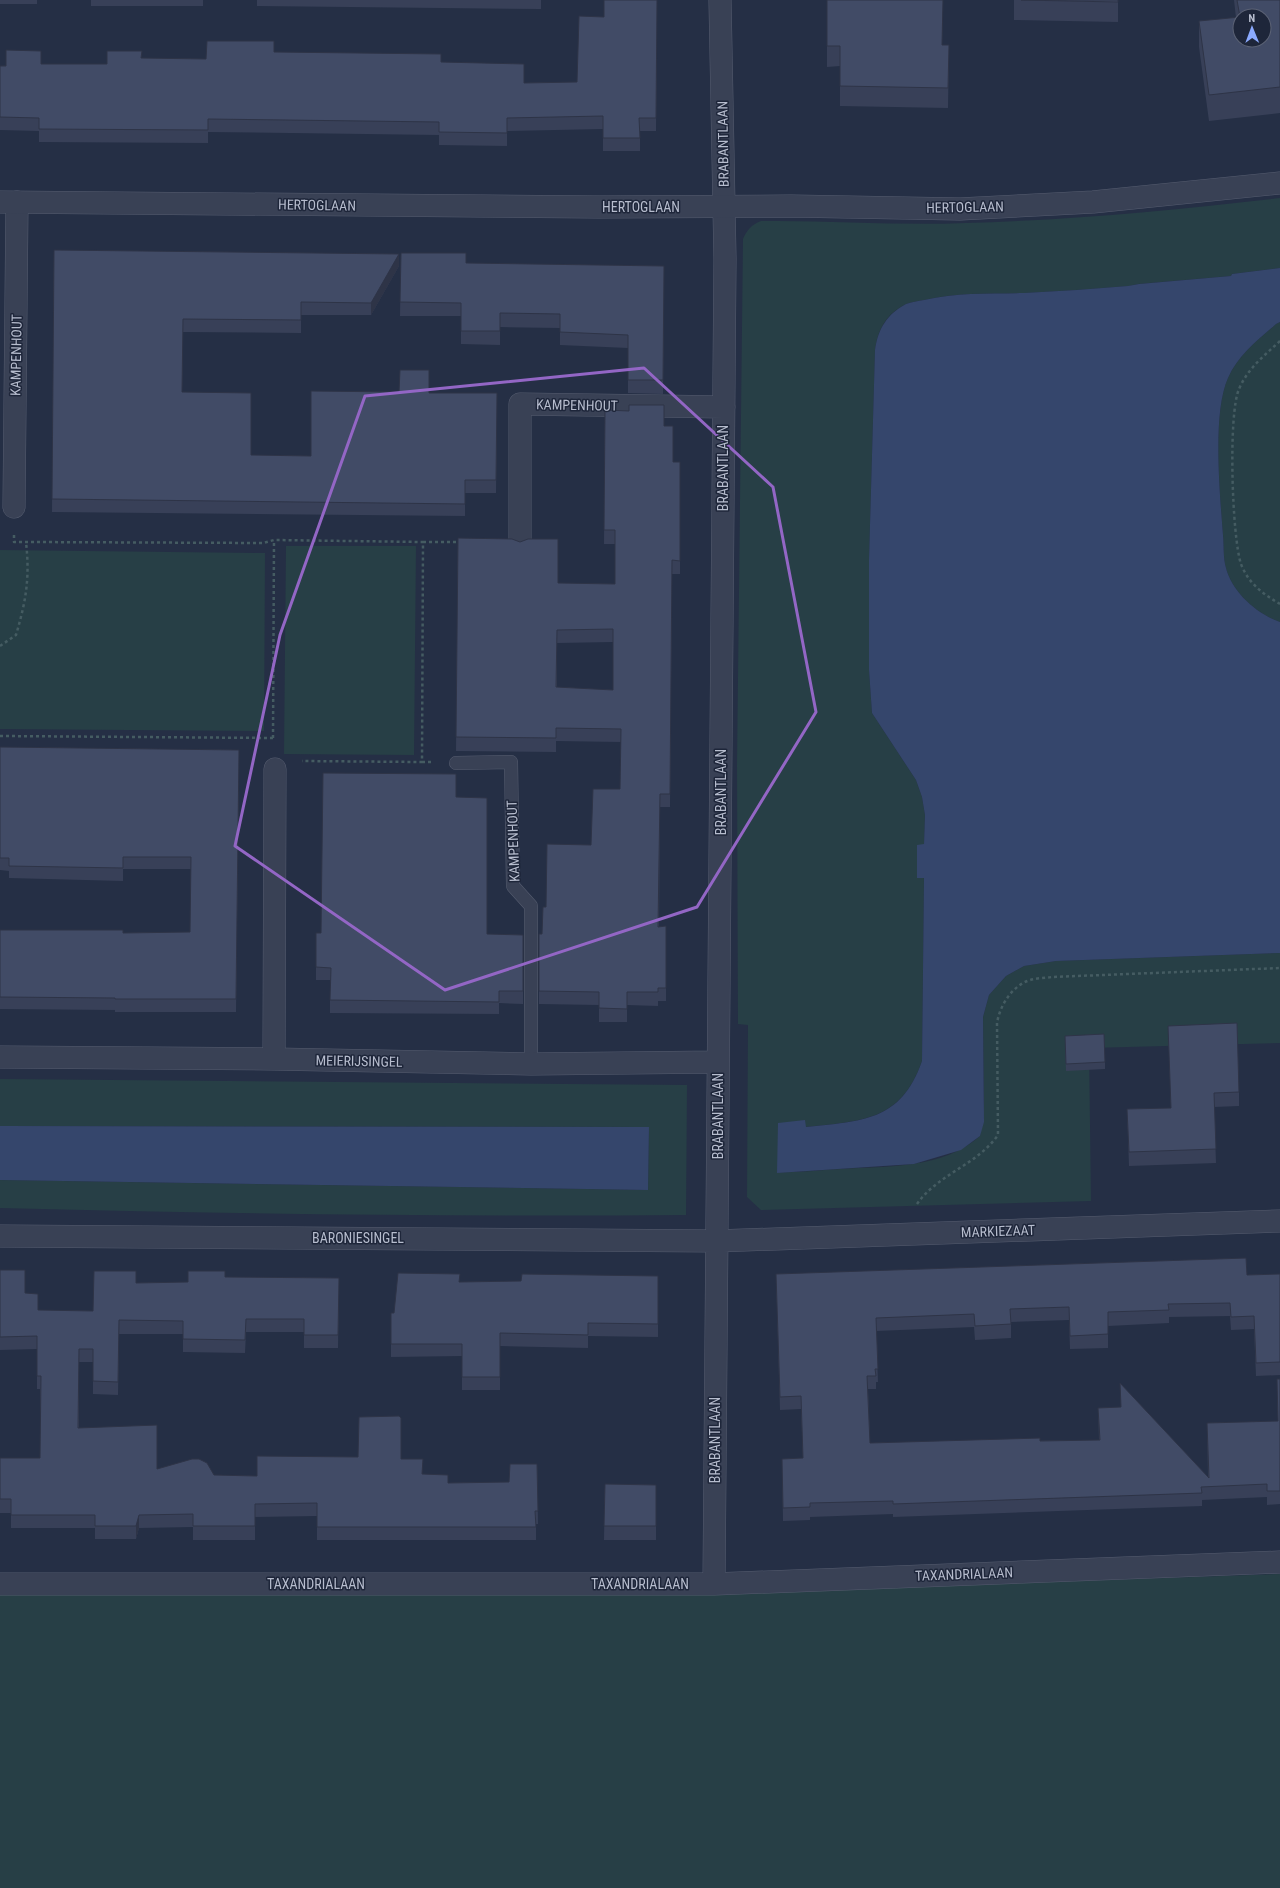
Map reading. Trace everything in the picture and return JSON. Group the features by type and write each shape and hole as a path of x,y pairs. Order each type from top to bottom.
{"street":[{"name":"BRABANTLAAN","path":"714,1584 724,407 724,206 720,0"},
{"name":"HERTOGLAAN","path":"9,202 599,207 791,206 960,209 1093,202 1280,183"},
{"name":"KAMPENHOUT","path":"9,202 14,518"},
{"name":"KAMPENHOUT","path":"520,543 520,404 724,407"},
{"path":"274,1059 275,769"},
{"name":"MEIERIJSINGEL","path":"0,1057 274,1059 531,1064 718,1062"},
{"name":"MARKIEZAAT","path":"717,1241 1280,1221"},
{"name":"BARONIESINGEL","path":"0,1236 717,1241"},
{"name":"TAXANDRIALAAN","path":"0,1584 714,1584 1280,1562"}],"lane":[{"name":"KAMPENHOUT","path":"456,763 511,762 513,886 532,906 531,1064"}],"path":[{"path":"1280,341 1250,368 1238,390 1234,416 1233,460 1234,522 1241,563 1248,578 1261,593 1280,604"},
{"path":"14,518 14,542 263,543 274,540 466,542"},
{"path":"273,745 274,540"},
{"path":"0,646 16,635 26,604 29,569 26,542"},
{"path":"297,760 422,762 423,542"},
{"path":"0,736 273,738"},
{"path":"916,1234 917,1204 926,1191 954,1170 974,1159 990,1146 998,1135 997,1023 999,1012 1006,999 1018,987 1030,980 1052,977 1280,968"}],"highlighted area":[{"path":"644,368 773,487 816,712 697,907 445,990 235,846 280,635 365,396"}],"shaded area":[{"path":"1280,198 1280,268 1232,274 1231,276 1129,286 936,297 906,304 893,312 884,323 878,335 875,350 869,560 869,670 872,713 916,780 922,797 925,815 924,845 917,845 917,877 924,878 922,1061 913,1081 903,1096 890,1107 876,1115 861,1120 844,1123 805,1127 805,1120 777,1172 801,1172 914,1164 949,1155 965,1147 980,1136 984,1103 983,1017 989,995 1006,976 1024,966 1056,961 1280,953 1280,1043 1089,1048 1091,1201 761,1210 747,1197 748,1025 738,1024 737,766 743,239 752,226 761,221 915,224 1006,222 1123,214"},
{"path":"1280,322 1280,622 1254,608 1240,594 1229,577 1224,556 1218,455 1220,412 1223,393 1228,378 1237,362 1249,348"},
{"path":"286,546 416,546 414,755 284,754"},
{"path":"0,550 265,553 264,731 0,729"},
{"path":"0,1079 687,1085 686,1215 514,1216 171,1212 0,1208 0,1180 648,1190 649,1127 0,1126"},
{"path":"1280,1574 1280,1888 0,1888 0,1595 715,1594"}],"water":[{"path":"1280,268 1280,322 1249,348 1237,362 1228,378 1223,393 1220,412 1218,455 1224,556 1229,577 1240,594 1254,608 1280,622 1280,953 1056,961 1024,966 1006,976 989,995 983,1017 984,1122 980,1136 961,1150 914,1164 777,1173 778,1123 805,1120 806,1127 844,1123 877,1115 891,1107 903,1096 913,1081 922,1061 924,878 917,878 917,845 924,844 925,815 922,797 916,780 872,713 869,670 869,560 875,350 878,335 884,323 894,312 906,304 936,297 1128,286 1231,276 1232,274"},
{"path":"0,1126 649,1127 648,1190 0,1180"}],"building":[{"path":"604,0 657,0 656,118 639,118 640,138 603,138 603,116 507,118 507,133 439,132 439,122 208,119 208,130 39,129 39,118 0,117 0,66 6,66 6,50 41,51 41,64 107,64 107,51 142,51 141,58 206,59 207,41 274,41 274,52 441,54 441,62 524,64 524,83 577,82 579,16 604,17"},
{"path":"827,0 943,0 942,45 949,45 948,88 840,86 840,46 827,46"},
{"path":"1021,0 1118,0 1118,2"},
{"path":"1237,0 1280,0 1280,87 1209,95 1199,21 1232,18 1232,48 1272,48 1272,8 1238,8"},
{"path":"54,250 399,254 371,303 301,302 301,320 183,319 182,392 251,393 251,455 311,456 311,391 399,392 400,370 429,370 429,393 497,393 496,480 465,480 465,504 52,499"},
{"path":"401,253 466,253 466,263 664,266 663,380 628,380 628,335 560,332 560,314 500,313 500,331 461,331 461,303 400,302"},
{"path":"629,405 664,405 664,426 673,426 673,462 680,462 680,561 672,560 670,794 660,794 658,927 666,926 666,988 658,988 658,992 627,992 627,1009 599,1008 599,992 539,991 539,934 542,934 543,907 546,907 547,844 591,845 593,789 620,789 621,729 556,728 556,738 456,737 458,538 512,539 520,542 528,539 558,539 558,583 615,584 615,530 604,530 605,410 629,411","holes":["613,629 613,690 556,687 557,630"]},
{"path":"0,747 239,750 236,999 0,997 0,930 123,930 123,933 190,932 191,857 123,857 123,868 9,866 9,858 0,858"},
{"path":"323,773 456,774 456,797 487,798 487,934 523,935 523,991 499,991 499,1002 330,1000 331,968 316,967 316,933 321,933"},
{"path":"1237,1023 1239,1092 1214,1093 1216,1149 1129,1152 1127,1109 1171,1108 1168,1026"},
{"path":"1104,1034 1105,1062 1066,1064 1065,1036"},
{"path":"1246,1258 1247,1275 1280,1274 1280,1362 1256,1363 1254,1316 1231,1317 1230,1303 1168,1304 1169,1310 1108,1312 1108,1334 1070,1336 1069,1307 1010,1309 1011,1324 975,1326 974,1314 876,1318 878,1369 875,1369 876,1376 867,1376 870,1443 1040,1438 1040,1441 1100,1440 1098,1408 1121,1407 1120,1383 1209,1478 1207,1423 1278,1421 1277,1379 1280,1379 1280,1491 1267,1491 1267,1484 1201,1487 1202,1493 893,1504 893,1501 810,1503 810,1507 783,1508 782,1459 803,1458 801,1396 780,1397 776,1274"},
{"path":"0,1270 25,1270 25,1293 38,1294 38,1310 93,1311 94,1271 136,1271 136,1283 188,1282 188,1271 225,1271 225,1277 339,1278 338,1335 304,1335 304,1319 246,1319 245,1340 183,1339 183,1321 119,1320 118,1382 93,1381 93,1349 79,1349 78,1428 157,1425 157,1469 192,1459 199,1459 207,1463 214,1475 257,1476 257,1456 358,1457 359,1417 399,1416 401,1418 401,1459 423,1459 422,1474 448,1475 448,1483 509,1482 510,1464 537,1464 538,1511 535,1511 536,1527 317,1527 317,1503 255,1504 255,1526 193,1526 193,1514 139,1515 136,1526 95,1526 95,1515 11,1515 11,1499 0,1499 0,1458 40,1458 41,1376 37,1376 37,1336 0,1337"},
{"path":"398,1273 460,1274 459,1282 521,1281 522,1274 658,1276 658,1324 588,1323 588,1335 500,1333 500,1377 462,1377 462,1344 391,1344 391,1313 394,1313"},
{"path":"605,1484 656,1485 656,1526 604,1526"}]}
